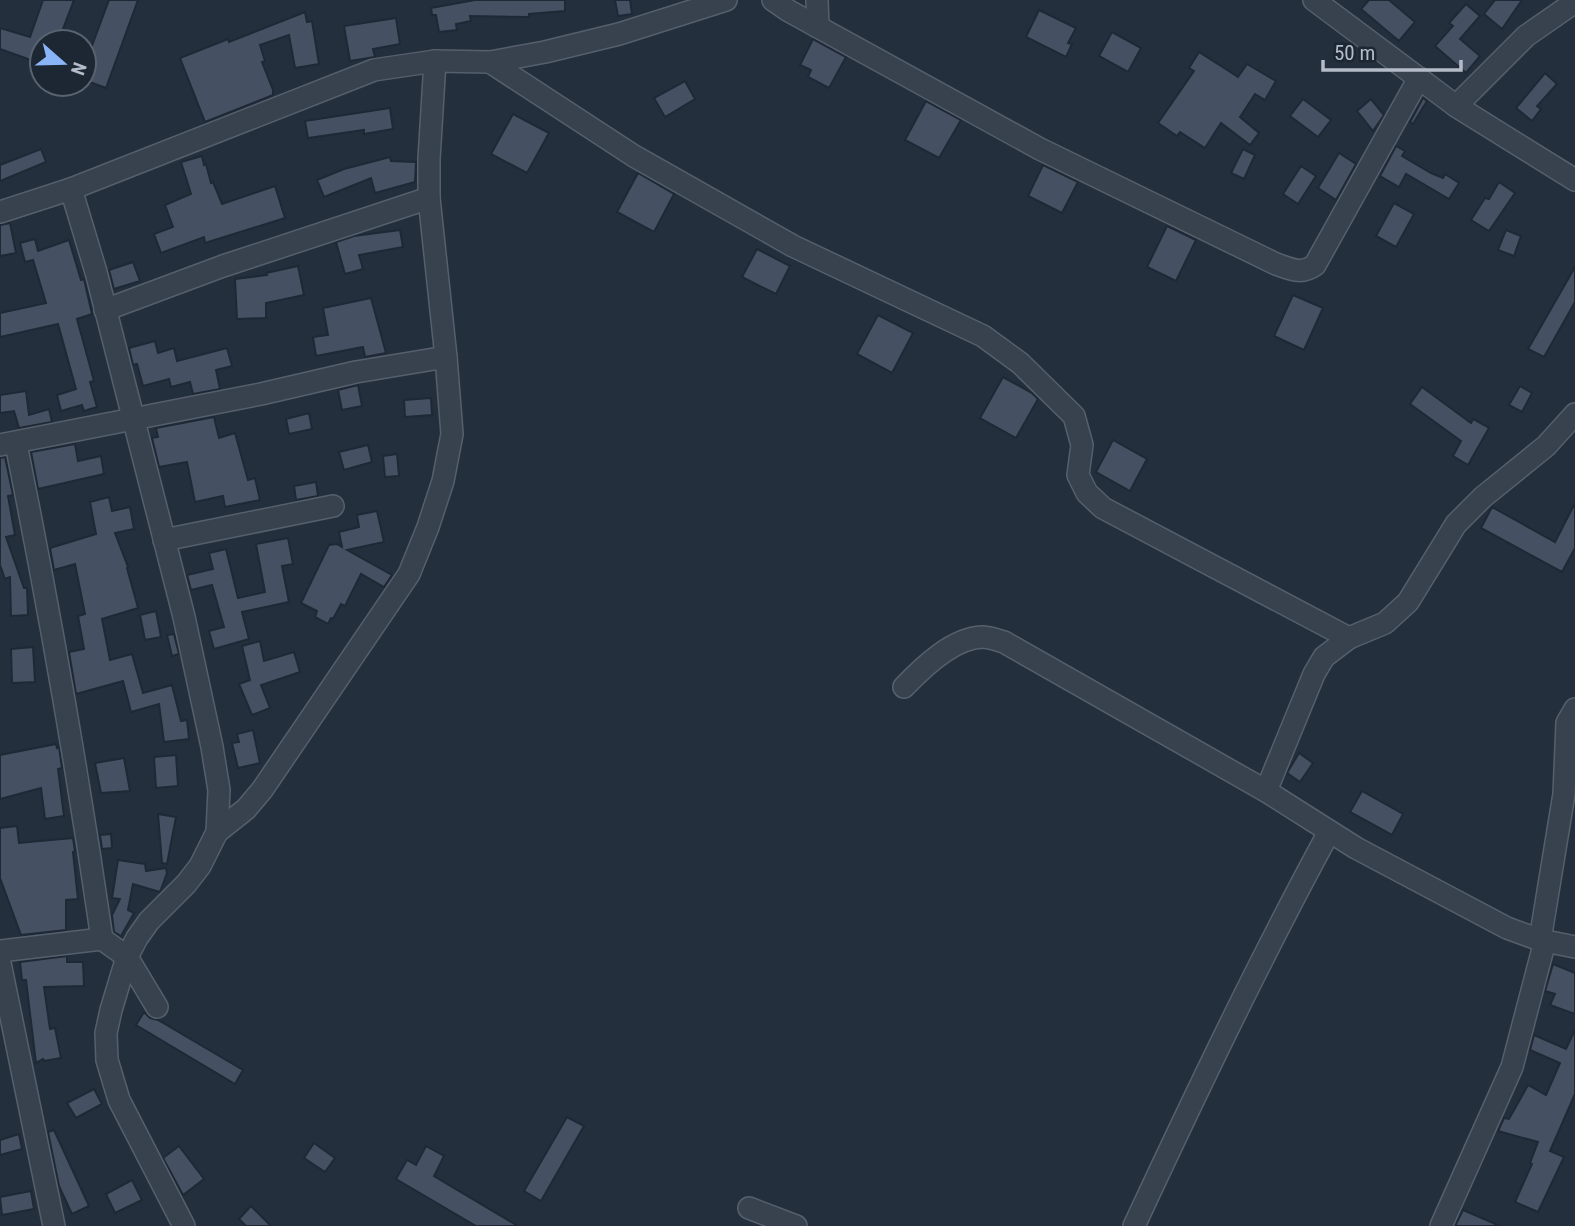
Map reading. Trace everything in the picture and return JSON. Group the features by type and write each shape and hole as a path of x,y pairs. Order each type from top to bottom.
{"street":[{"path":"0,212 71,189 374,70 435,61 490,62 545,52 619,34 726,0"},
{"path":"773,0 1040,149 1276,264 1300,272 1315,265 1419,78"},
{"path":"817,0 818,27"},
{"path":"1314,0 1456,106 1575,180"},
{"path":"1456,106 1526,36 1575,2"},
{"path":"217,832 246,809 262,790 409,574 443,481 452,434 429,198 435,61"},
{"path":"490,62 634,156 793,247 983,335 1020,363 1074,416 1082,445 1078,475 1087,493 1103,508 1349,638"},
{"path":"71,189 135,420 184,617 219,790 217,832 200,866 149,921 127,957 106,1033 107,1060 119,1100 184,1226"},
{"path":"105,310 223,266 429,198"},
{"path":"102,939 75,757 47,596 8,444 261,394 356,372 446,357"},
{"path":"1266,791 1314,674 1324,657 1349,638 1385,623 1408,602 1456,524 1483,497 1546,446 1575,414"},
{"path":"164,540 332,506"},
{"path":"904,687 928,662 961,643 982,637 1004,642 1266,791 1356,848 1507,928 1543,941 1575,947"},
{"path":"1441,1226 1512,1068 1543,941 1564,794 1567,723 1575,709"},
{"path":"1134,1226 1207,1068 1329,832"},
{"path":"0,951 102,939 127,957 156,1007"},
{"path":"0,963 54,1226"},
{"path":"749,1208 796,1226"}],"building":[{"path":"43,0 74,0 63,28 33,28"},
{"path":"109,0 138,0 106,88 98,85 98,29"},
{"path":"475,0 565,0 565,11 529,14 529,17 470,16 471,21 456,24 457,30 439,32 436,15 432,15 431,8"},
{"path":"615,0 630,0 632,14 618,16"},
{"path":"1369,0 1389,0 1415,22 1399,41 1361,9"},
{"path":"1495,0 1522,0 1502,29 1484,14"},
{"path":"1466,4 1480,16 1460,39 1480,56 1466,73 1435,46 1453,26 1449,23"},
{"path":"1039,10 1076,28 1068,43 1072,44 1066,57 1026,37"},
{"path":"305,12 307,22 312,21 319,64 295,68 289,35 260,45 265,61 262,62 273,95 205,122 180,58"},
{"path":"396,18 400,44 373,49 375,57 350,61 344,26"},
{"path":"0,28 28,36 28,59 0,49"},
{"path":"1112,32 1141,48 1128,72 1099,56"},
{"path":"813,39 846,57 829,88 808,77 811,70 800,65"},
{"path":"1199,52 1238,77 1247,64 1276,81 1265,100 1255,94 1240,117 1259,133 1250,145 1221,123 1205,148 1180,132 1177,136 1158,123 1194,71 1189,68"},
{"path":"1545,73 1557,84 1537,106 1541,109 1532,121 1516,108"},
{"path":"685,81 695,99 665,117 654,98"},
{"path":"1423,98 1427,101 1413,124 1410,122"},
{"path":"1303,99 1331,120 1318,137 1290,116"},
{"path":"1371,99 1384,115 1373,131 1357,111"},
{"path":"926,101 961,120 939,158 905,140"},
{"path":"390,108 393,129 308,138 305,121"},
{"path":"513,114 549,133 527,173 491,154"},
{"path":"1396,146 1405,151 1402,156 1431,173 1443,178 1445,174 1459,183 1449,199 1406,174 1399,187 1380,176"},
{"path":"41,149 46,162 0,181 0,165"},
{"path":"1243,149 1255,155 1244,179 1231,173"},
{"path":"1339,153 1356,164 1336,200 1318,188"},
{"path":"202,156 222,204 275,186 285,218 205,243 204,237 161,253 154,234 173,227 165,205 191,194 181,162"},
{"path":"390,157 391,161 416,162 415,182 375,193 371,178 324,197 317,180 344,169"},
{"path":"1043,165 1078,182 1062,213 1028,196"},
{"path":"1301,166 1316,176 1298,204 1283,194"},
{"path":"638,173 674,194 654,232 617,212"},
{"path":"1499,182 1515,193 1489,231 1471,220"},
{"path":"1394,203 1414,214 1396,247 1376,236"},
{"path":"10,223 16,253 0,256 0,225"},
{"path":"1167,226 1196,240 1176,281 1147,267"},
{"path":"400,230 403,247 359,255 363,269 345,274 336,242 354,236"},
{"path":"1506,230 1521,236 1514,256 1498,250"},
{"path":"35,239 38,251 69,240 81,280 84,279 92,314 77,319 94,381 90,382 97,407 84,411 82,405 61,411 57,395 76,389 58,324 0,337 0,313 46,303 33,260 25,262 20,243"},
{"path":"757,249 790,266 776,294 742,277"},
{"path":"133,262 140,281 114,289 109,270"},
{"path":"298,266 304,295 266,303 266,318 237,319 235,279 267,275 266,273"},
{"path":"1575,267 1575,302 1544,357 1528,349"},
{"path":"1293,295 1323,308 1304,350 1274,336"},
{"path":"371,298 386,353 365,357 363,347 316,356 313,337 328,335 323,308"},
{"path":"878,315 913,333 892,373 857,354"},
{"path":"155,341 158,353 174,348 177,361 227,348 232,366 216,370 220,389 193,394 190,382 171,387 169,379 143,386 137,364 133,365 129,348"},
{"path":"1003,377 1038,399 1016,438 980,418"},
{"path":"358,385 362,406 342,410 338,390"},
{"path":"1520,386 1532,393 1522,412 1509,405"},
{"path":"1422,387 1471,423 1473,419 1489,428 1468,465 1453,456 1461,441 1410,404"},
{"path":"26,391 29,415 49,409 52,422 19,428 14,411 0,413 0,395"},
{"path":"431,398 432,415 405,417 404,400"},
{"path":"309,413 312,429 289,434 286,419"},
{"path":"214,417 219,438 235,433 248,480 255,478 260,500 225,507 223,496 195,502 187,462 159,467 152,438 158,437 156,428"},
{"path":"1113,440 1147,459 1130,491 1096,472"},
{"path":"75,444 78,461 101,456 104,474 38,489 31,452"},
{"path":"368,445 372,462 344,470 339,452"},
{"path":"397,454 399,476 385,477 383,456"},
{"path":"5,457 13,495 8,496 15,535 6,537 24,588 27,588 28,615 11,616 10,577 5,579 0,565 0,458"},
{"path":"316,482 318,496 296,500 294,486"},
{"path":"109,497 112,511 130,507 134,529 115,533 128,567 138,608 102,619 110,660 132,654 143,693 172,685 181,721 187,720 189,739 164,742 159,704 131,712 123,681 76,694 69,652 84,649 78,616 85,614 75,564 54,570 50,548 96,534 90,502"},
{"path":"1575,503 1575,548 1562,572 1481,528 1492,507 1555,542"},
{"path":"377,511 384,542 347,550 392,575 384,587 361,574 345,606 341,604 328,624 315,617 317,611 301,603 329,545 337,544 342,547 339,532 359,527 357,515"},
{"path":"288,538 293,564 282,566 289,602 242,612 249,639 214,649 209,631 224,627 212,585 191,590 187,575 213,569 209,553 226,549 238,598 265,592 256,544"},
{"path":"156,611 161,637 145,640 140,615"},
{"path":"174,634 179,654 172,656 167,635"},
{"path":"260,641 264,661 294,652 300,672 261,685 270,708 252,715 239,684 250,680 242,646"},
{"path":"33,647 35,682 12,683 11,649"},
{"path":"253,730 260,763 238,768 232,743 239,742 237,734"},
{"path":"56,744 57,748 59,747 62,768 58,769 64,816 45,819 41,788 0,799 0,755"},
{"path":"1299,753 1313,763 1300,782 1287,773"},
{"path":"176,755 178,786 156,788 154,757"},
{"path":"124,758 130,791 101,793 95,763"},
{"path":"1362,791 1403,814 1392,835 1350,812"},
{"path":"158,814 176,817 167,864 162,863"},
{"path":"17,826 19,843 73,838 78,899 66,900 66,930 21,935 0,878 0,828"},
{"path":"111,834 112,848 102,849 100,835"},
{"path":"118,860 145,864 146,871 166,868 167,873 160,892 133,884 128,910 134,913 121,936 114,932 112,915 120,899 112,898"},
{"path":"67,956 67,962 83,962 84,986 44,987 50,1029 55,1028 61,1058 43,1059 36,1063 26,980 22,980 20,962"},
{"path":"1553,964 1575,973 1575,1014 1550,1005 1555,994 1545,991"},
{"path":"144,1012 150,1018 158,1020 243,1070 235,1084 136,1025"},
{"path":"1575,1030 1575,1094 1550,1151 1564,1157 1538,1212 1515,1202 1532,1164 1530,1163 1538,1142 1498,1131 1504,1118 1509,1119 1528,1085 1546,1095 1560,1063 1530,1050 1534,1035 1566,1049"},
{"path":"94,1089 102,1104 76,1118 67,1103"},
{"path":"567,1117 584,1126 541,1201 524,1191"},
{"path":"54,1130 89,1206 72,1214 59,1186 48,1132"},
{"path":"19,1134 22,1149 0,1155 0,1140"},
{"path":"314,1143 335,1158 325,1172 304,1158"},
{"path":"179,1146 204,1179 183,1195 163,1158"},
{"path":"426,1146 444,1156 434,1176 518,1226 476,1226 396,1179 407,1160 416,1165"},
{"path":"132,1180 142,1200 115,1213 106,1194"},
{"path":"31,1191 34,1209 2,1215 0,1197"},
{"path":"251,1206 271,1226 246,1226 239,1219"},
{"path":"1463,1210 1500,1226 1455,1226"}]}
